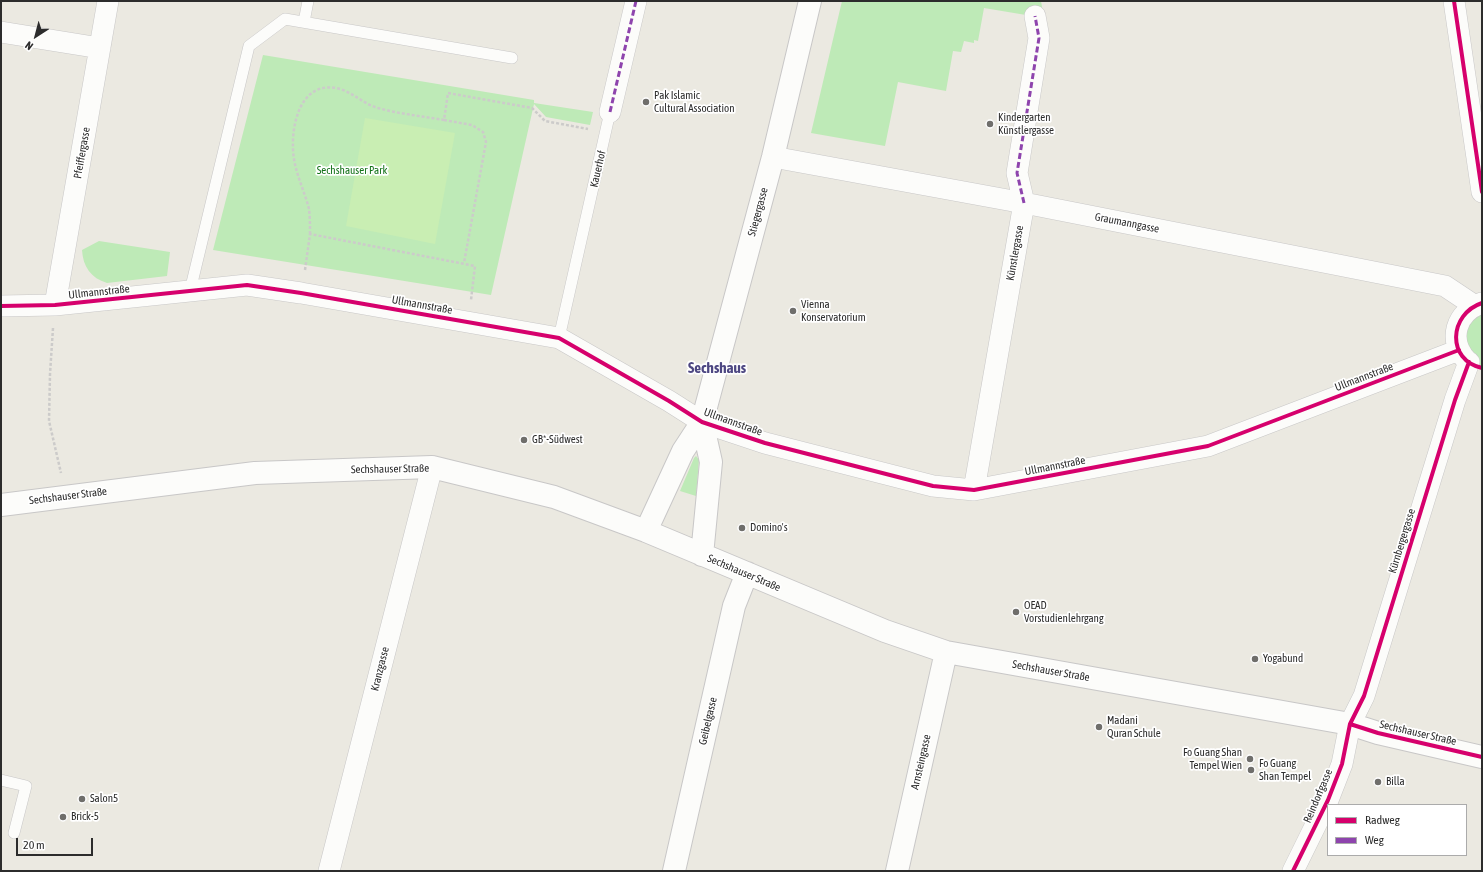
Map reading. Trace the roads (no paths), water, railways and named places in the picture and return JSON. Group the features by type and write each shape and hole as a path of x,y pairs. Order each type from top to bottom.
{"street":[{"name":"Pfeiffergasse","path":"55,306 108,1"},
{"name":"Kauerhof","path":"610,112 636,1"},
{"name":"Stiegergasse","path":"646,531 683,451 702,422 773,157 810,1"},
{"path":"1454,1 1482,192"},
{"name":"Künstlergasse","path":"974,490 1024,203 1017,173 1039,38 1035,16"},
{"path":"1,32 100,48"},
{"name":"Graumanngasse","path":"773,157 1024,203 1445,286 1478,304"},
{"name":"Ullmannstraße","path":"1,306 55,306 247,285 559,338 669,400 702,422 765,443 926,484 974,490 1208,446 1470,360"},
{"path":"1470,360 1456,339 1456,329 1460,320 1467,311 1478,304"},
{"name":"Kürnbergergasse","path":"1350,724 1364,696 1455,400 1470,360"},
{"name":"Stiegergasse","path":"702,422 711,462 702,555"},
{"name":"Sechshauser Straße","path":"1,505 255,473 432,467 554,497 646,531 884,631 946,652 1350,724 1378,733 1482,757"},
{"name":"Kranzgasse","path":"329,871 432,467"},
{"name":"Geibelgasse","path":"674,871 734,606 747,573"},
{"name":"Arnsteingasse","path":"897,871 946,652"},
{"name":"Reindorfgasse","path":"1293,871 1328,800 1342,764 1350,724"}],"lane":[{"path":"304,22 308,1"},
{"path":"190,291 249,46 285,19 512,58"},
{"name":"Kauerhof","path":"559,338 610,112"},
{"path":"1,780 26,786 14,833"}],"place":[{"name":"Pak Islamic Cultural Association","path":"646,102"},
{"name":"Kindergarten Künstlergasse","path":"990,124"},
{"name":"Vienna Konservatorium","path":"793,311"},
{"name":"GB*-Südwest","path":"524,440"},
{"name":"Domino's","path":"742,528"},
{"name":"OEAD Vorstudienlehrgang","path":"1016,612"},
{"name":"Yogabund","path":"1255,659"},
{"name":"Madani Quran Schule","path":"1099,727"},
{"name":"Fo Guang Shan Tempel Wien","path":"1250,759"},
{"name":"Fo Guang Shan Tempel","path":"1251,770"},
{"name":"Billa","path":"1378,782"},
{"name":"Salon5","path":"82,799"},
{"name":"Brick-5","path":"63,817"}],"district":[{"name":"Sechshaus","path":"717,368"}],"park label":[{"name":"Sechshauser Park","path":"352,171"}]}
